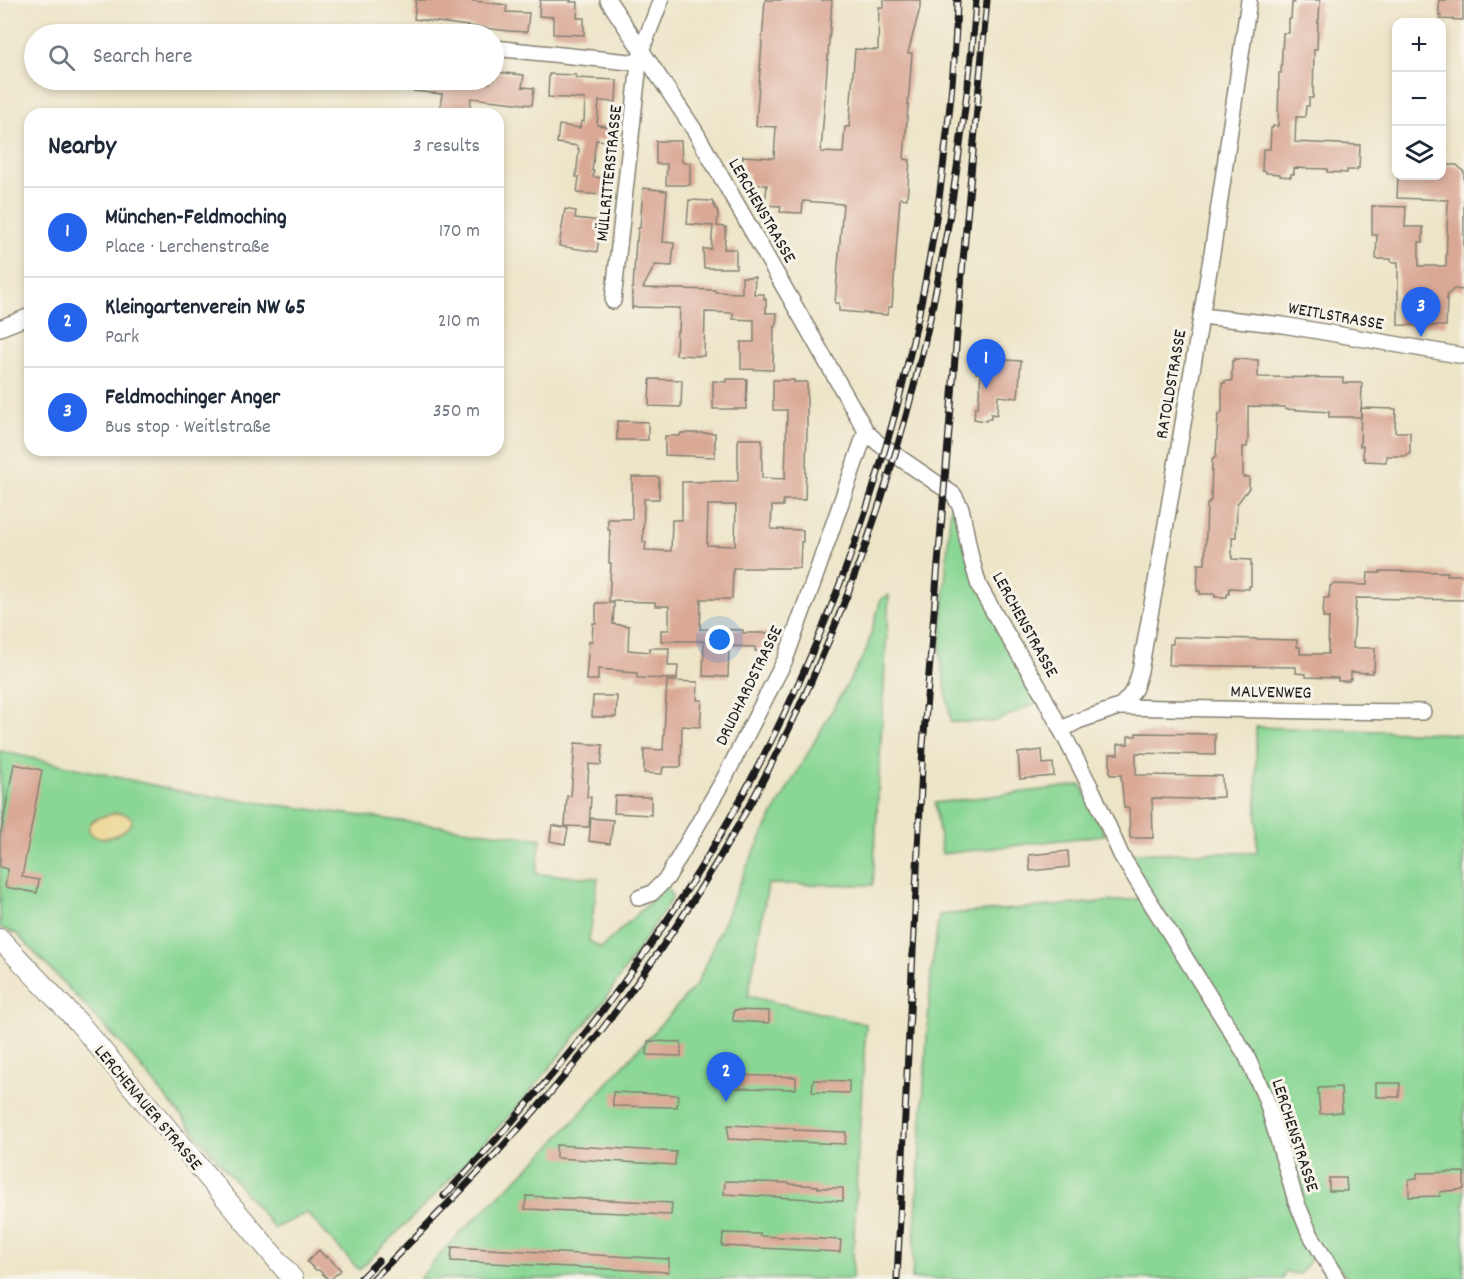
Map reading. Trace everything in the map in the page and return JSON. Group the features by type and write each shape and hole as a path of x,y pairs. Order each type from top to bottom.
{"main road":[{"name":"LERCHENAUER STRASSE","path":"0,939 79,1023 293,1279"}],"street":[{"name":"LERCHENSTRASSE","path":"608,0 641,56 695,131 866,431 878,443 954,495 961,508 979,586 1040,689 1093,792 1121,855 1246,1055 1266,1099 1296,1201 1309,1232 1337,1279"},
{"name":"MÜLLRITTERSTRASSE","path":"613,302 641,56 661,0"},
{"name":"RATOLDSTRASSE","path":"1119,706 1135,688 1140,671 1201,316 1249,0"},
{"path":"504,49 641,56"},
{"name":"WEITLSTRASSE","path":"1201,316 1283,326 1464,356"},
{"path":"0,328 24,318"},
{"name":"DRUDHARDSTRASSE","path":"639,898 652,893 667,878 724,778 785,660 866,431"},
{"path":"1061,730 1077,721 1119,706"},
{"name":"MALVENWEG","path":"1119,706 1423,712"}],"green space":[{"path":"951,499 976,579 1044,700 994,722 951,722 940,654"},
{"path":"889,595 873,885 768,884 748,996 866,1024 852,1279 419,1279 451,1242 549,1148 697,984 748,864 771,818 866,651 881,599"},
{"path":"1256,727 1464,735 1464,1279 1348,1279 1337,1265 1313,1257 1300,1274 1285,1272 1283,1279 912,1279 931,974 939,915 1139,899 1128,853 1257,853"},
{"path":"0,751 193,794 541,839 536,874 598,878 589,941 601,948 666,887 673,897 604,1001 521,1103 438,1192 359,1270 307,1213 274,1228 125,1048 17,934 0,928"},
{"path":"1081,785 1105,835 942,854 935,803"}],"sand":[{"path":"116,813 132,818 131,824 123,831 112,837 104,838 97,837 89,831 92,822 98,818"}],"building":[{"path":"416,0 465,0 507,5 506,12 529,13 527,32 504,30 504,24 453,24 414,19"},
{"path":"540,0 578,2 577,18 584,18 584,35 553,34 553,17 539,16"},
{"path":"765,0 832,0 821,152 843,153 845,127 849,127 855,49 878,50 879,7 884,7 884,0 920,0 908,53 912,53 904,159 910,160 907,199 900,198 892,307 889,307 887,315 839,311 839,303 835,303 843,204 803,201 802,213 780,212 781,206 765,205 767,185 748,184 749,173 742,172 743,156 774,158 776,127 756,126"},
{"path":"1294,0 1320,0 1317,49 1314,49 1313,98 1309,98 1305,117 1296,117 1295,142 1360,145 1357,170 1347,170 1347,173 1327,172 1327,169 1294,168 1294,174 1291,174 1291,177 1262,171 1263,149 1270,149 1271,128 1278,126 1279,73 1281,73 1283,33 1289,33 1289,19 1291,19"},
{"path":"1439,0 1463,0 1463,20 1446,19 1439,16"},
{"path":"504,73 524,75 522,87 534,88 532,105 471,98 470,108 440,107 442,94 412,91 504,90"},
{"path":"549,74 617,80 616,102 599,101 597,125 612,127 610,141 596,140 592,171 594,171 593,177 605,178 603,195 577,193 578,146 557,143 559,125 580,128 581,121 584,122 585,99 548,97"},
{"path":"656,141 681,141 682,162 690,163 690,185 666,185 667,164 656,164"},
{"path":"1446,165 1457,165 1464,172 1464,290 1454,289 1447,295 1446,326 1398,325 1398,262 1391,262 1391,259 1376,259 1377,235 1372,235 1372,206 1406,207 1405,227 1423,227 1423,242 1419,242 1419,266 1446,266 1448,200 1397,198 1398,180 1446,180"},
{"path":"643,188 667,191 663,242 674,243 672,266 655,265 643,288 742,293 742,277 755,277 754,294 764,294 766,313 777,313 776,326 774,326 773,370 741,369 741,342 754,342 754,320 733,319 733,313 705,312 704,356 676,355 680,308 633,307 632,310 636,241 638,228 640,228"},
{"path":"689,200 712,201 718,213 717,226 726,227 724,249 736,249 736,268 704,268 703,249 711,249 713,226 687,224"},
{"path":"565,209 576,211 575,218 601,221 597,252 559,246"},
{"path":"978,358 1021,361 1018,398 998,396 997,415 991,414 991,419 986,421 974,419 975,407 978,407 981,373 976,373"},
{"path":"1234,359 1258,360 1258,377 1343,378 1343,383 1362,383 1361,417 1329,417 1329,412 1248,406 1248,439 1247,447 1243,447 1243,477 1249,477 1249,488 1237,504 1236,537 1232,537 1232,559 1251,560 1251,586 1249,589 1229,588 1227,597 1215,597 1215,594 1200,594 1200,591 1197,591 1198,564 1205,564 1207,504 1211,501 1212,459 1216,457 1218,414 1222,412 1222,383 1232,381 1232,361"},
{"path":"650,379 682,380 681,407 649,406"},
{"path":"726,379 747,379 746,409 713,409 713,381 726,382"},
{"path":"773,380 807,382 805,500 783,500 783,506 772,506 771,529 803,530 800,568 733,568 732,599 701,599 700,629 768,633 768,652 755,651 755,647 729,646 728,677 703,676 704,641 661,641 661,630 669,630 669,606 655,606 655,602 609,601 611,563 609,563 608,519 632,519 632,477 659,477 659,499 644,499 643,542 646,542 645,550 671,551 672,520 682,520 682,482 738,481 738,439 762,439 762,478 785,479 787,410 773,410","holes":["708,505 736,505 735,546 707,545"]},
{"path":"1361,408 1396,409 1395,432 1410,432 1410,454 1387,456 1386,462 1365,461 1363,446 1360,446"},
{"path":"617,421 648,422 648,440 617,440"},
{"path":"681,433 715,433 715,457 665,455 665,436 680,436"},
{"path":"1380,571 1448,572 1447,575 1464,575 1464,600 1356,598 1353,648 1375,648 1372,673 1351,672 1349,681 1338,681 1338,678 1306,677 1306,674 1296,673 1296,667 1169,665 1170,644 1173,644 1173,637 1297,640 1300,654 1328,654 1329,618 1323,618 1324,598 1329,598 1330,586 1332,584 1367,585 1368,573 1380,573"},
{"path":"596,603 614,603 613,624 629,626 628,650 650,652 650,648 669,648 668,666 678,666 677,679 637,678 637,673 598,669 598,680 586,680 589,641 592,641 593,623 596,623"},
{"path":"667,681 698,682 697,700 702,700 700,727 682,726 681,767 663,767 662,774 644,773 644,749 663,750"},
{"path":"593,696 617,696 616,717 592,717"},
{"path":"1136,733 1215,734 1215,755 1136,753 1136,775 1222,776 1223,797 1152,798 1153,838 1130,838 1129,808 1124,808 1121,775 1110,775 1110,754 1118,754 1118,744 1128,744 1128,736 1136,736"},
{"path":"575,743 603,745 601,765 589,764 587,797 591,797 589,827 565,826 567,796 571,796"},
{"path":"1042,750 1043,764 1053,763 1054,776 1020,779 1018,753"},
{"path":"14,764 42,770 22,877 39,880 37,893 5,887 8,869 0,867 0,837"},
{"path":"615,796 651,797 651,815 614,813"},
{"path":"591,818 613,820 610,844 589,841"},
{"path":"552,825 568,828 565,844 550,841"},
{"path":"1068,851 1069,867 1030,871 1029,855"},
{"path":"734,1010 769,1011 769,1023 733,1021"},
{"path":"648,1041 681,1042 681,1056 647,1055"},
{"path":"732,1075 796,1077 796,1089 731,1088"},
{"path":"813,1080 849,1081 849,1093 812,1092"},
{"path":"1376,1083 1400,1083 1399,1097 1376,1097"},
{"path":"1341,1087 1342,1112 1320,1114 1318,1088"},
{"path":"613,1092 678,1095 677,1107 613,1106"},
{"path":"728,1125 846,1132 845,1144 728,1139"},
{"path":"556,1145 676,1152 675,1165 556,1158"},
{"path":"1464,1172 1464,1189 1440,1192 1440,1196 1409,1197 1409,1179 1417,1178 1417,1173"},
{"path":"1329,1178 1346,1178 1347,1191 1329,1191"},
{"path":"725,1181 790,1183 818,1186 818,1188 843,1188 843,1201 724,1194"},
{"path":"526,1196 672,1203 671,1215 525,1209"},
{"path":"723,1233 841,1240 840,1252 722,1246"},
{"path":"452,1247 669,1259 669,1272 451,1261"},
{"path":"319,1250 341,1270 331,1279 307,1262"}],"railway":[{"path":"444,1196 549,1078 615,995 675,909 751,779 794,692 832,603 866,512 894,419 916,325 934,229 954,67 957,0"},
{"path":"373,1279 528,1119 613,1015 683,916 745,812 800,706 847,596 886,483 918,368 944,250 962,130 976,0"},
{"path":"897,1279 923,746 987,0"},
{"path":"360,1279 378,1261"}],"place":[{"name":"Feldmochinger Anger","path":"1421,337"},
{"name":"München-Feldmoching","path":"986,389"},
{"name":"Kleingartenverein NW 65","path":"726,1102"}]}
